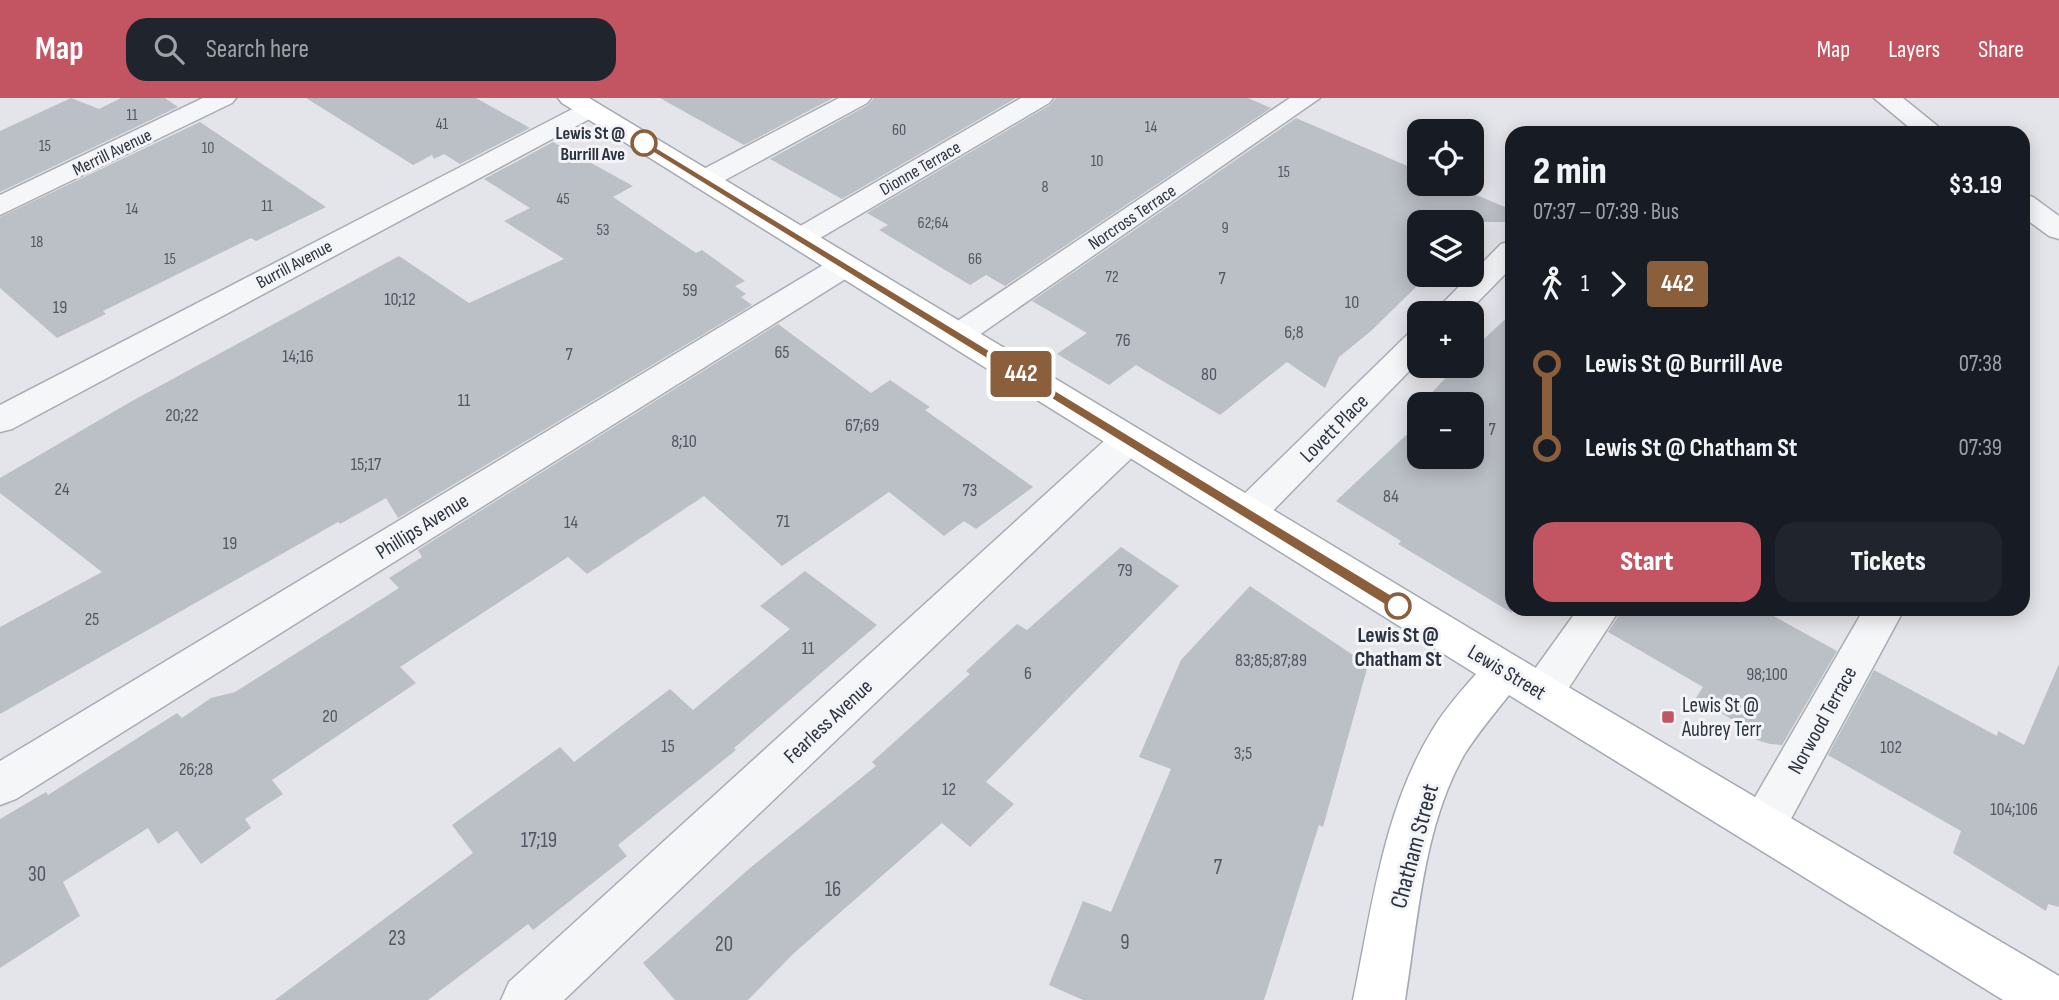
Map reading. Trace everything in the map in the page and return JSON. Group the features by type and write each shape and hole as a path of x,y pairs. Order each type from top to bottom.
{"main road":[{"name":"Lewis Street","path":"581,102 1504,670 2052,1000"},
{"name":"Chatham Street","path":"1379,1000 1410,848 1428,784 1449,741 1504,670"}],"street":[{"name":"Merrill Avenue","path":"0,206 223,98"},
{"path":"704,180 858,98"},
{"name":"Dionne Terrace","path":"800,238 1040,98"},
{"name":"Norcross Terrace","path":"958,335 1307,98"},
{"path":"1887,98 1924,126"},
{"name":"Burrill Avenue","path":"0,420 581,102"},
{"path":"2030,207 2059,230"},
{"path":"1461,301 1505,257"},
{"name":"Phillips Avenue","path":"0,785 844,266"},
{"name":"Lovett Place","path":"1248,513 1407,354"},
{"name":"Fearless Avenue","path":"527,1000 1128,440"},
{"path":"1542,693 1595,616"},
{"name":"Norwood Terrace","path":"1763,826 1880,616"}],"building":[{"path":"71,98 99,109 121,98 165,98 178,107 0,192 0,131"},
{"path":"306,98 476,98 530,128 460,164 444,154 434,159 432,155 413,165"},
{"path":"660,98 833,98 744,145"},
{"path":"874,98 1016,98 842,199 770,159 868,105"},
{"path":"1056,98 1248,98 1271,108 1005,286 986,275 970,285 879,230 888,225 867,213 1050,105"},
{"path":"1296,118 1407,166 1407,196 1479,196 1505,207 1505,222 1484,222 1484,210 1407,210 1407,287 1416,287 1371,331 1339,357 1325,388 1287,362 1220,415 1136,365 1109,385 1057,354 1087,333 1032,301"},
{"path":"200,122 326,207 256,241 251,238 103,311 106,314 57,338 0,288 0,217"},
{"path":"553,142 633,186 613,197 696,253 702,250 745,281 735,286 746,294 741,297 752,305 398,518 386,498 340,524 338,522 0,714 0,627 102,572 0,493 0,478 132,401 399,256 469,303 564,259 504,221 530,208 484,179"},
{"path":"1505,319 1505,609 1398,544 1401,541 1336,501 1407,434 1407,469 1484,469 1484,392 1432,392 1446,378 1484,378 1484,339"},
{"path":"778,324 871,393 890,380 930,407 925,410 1033,487 976,529 964,521 944,536 889,492 782,566 704,496 587,574 568,557 400,667 416,683 272,780 283,794 245,819 251,828 201,864 177,831 158,844 148,828 63,882 80,916 0,968 0,819 46,792 48,795 177,713 182,718 211,698 235,692 399,588 389,578 422,557 418,550"},
{"path":"1121,547 1179,586 986,782 1014,804 970,847 942,823 793,954 748,1000 675,1000 643,963 750,868 876,766 872,762 970,674 966,671 1017,624 1027,630"},
{"path":"805,571 877,625 734,748 736,750 618,845 627,856 533,930 528,924 428,1000 275,1000 473,853 452,825 560,747 574,762 670,689 693,710 790,629 760,606"},
{"path":"1250,586 1368,665 1323,827 1319,825 1264,1000 1083,1000 1049,985 1083,901 1111,912 1171,769 1139,757 1181,660"},
{"path":"1618,616 1774,616 1837,651 1782,745 1757,740 1743,726 1696,698 1703,687 1608,632"},
{"path":"2059,664 2059,907 2048,904 2046,911 1953,853 1961,831 1828,755 1874,670 1997,736 1998,731 2024,745"}],"bus line":[{"name":"442","path":"644,143 1398,606"}],"place":[{"name":"Lewis St @ Burrill Ave","path":"644,143"},
{"name":"Lewis St @ Chatham St","path":"1398,606"},
{"name":"Lewis St @ Aubrey Terr","path":"1668,717"}]}
